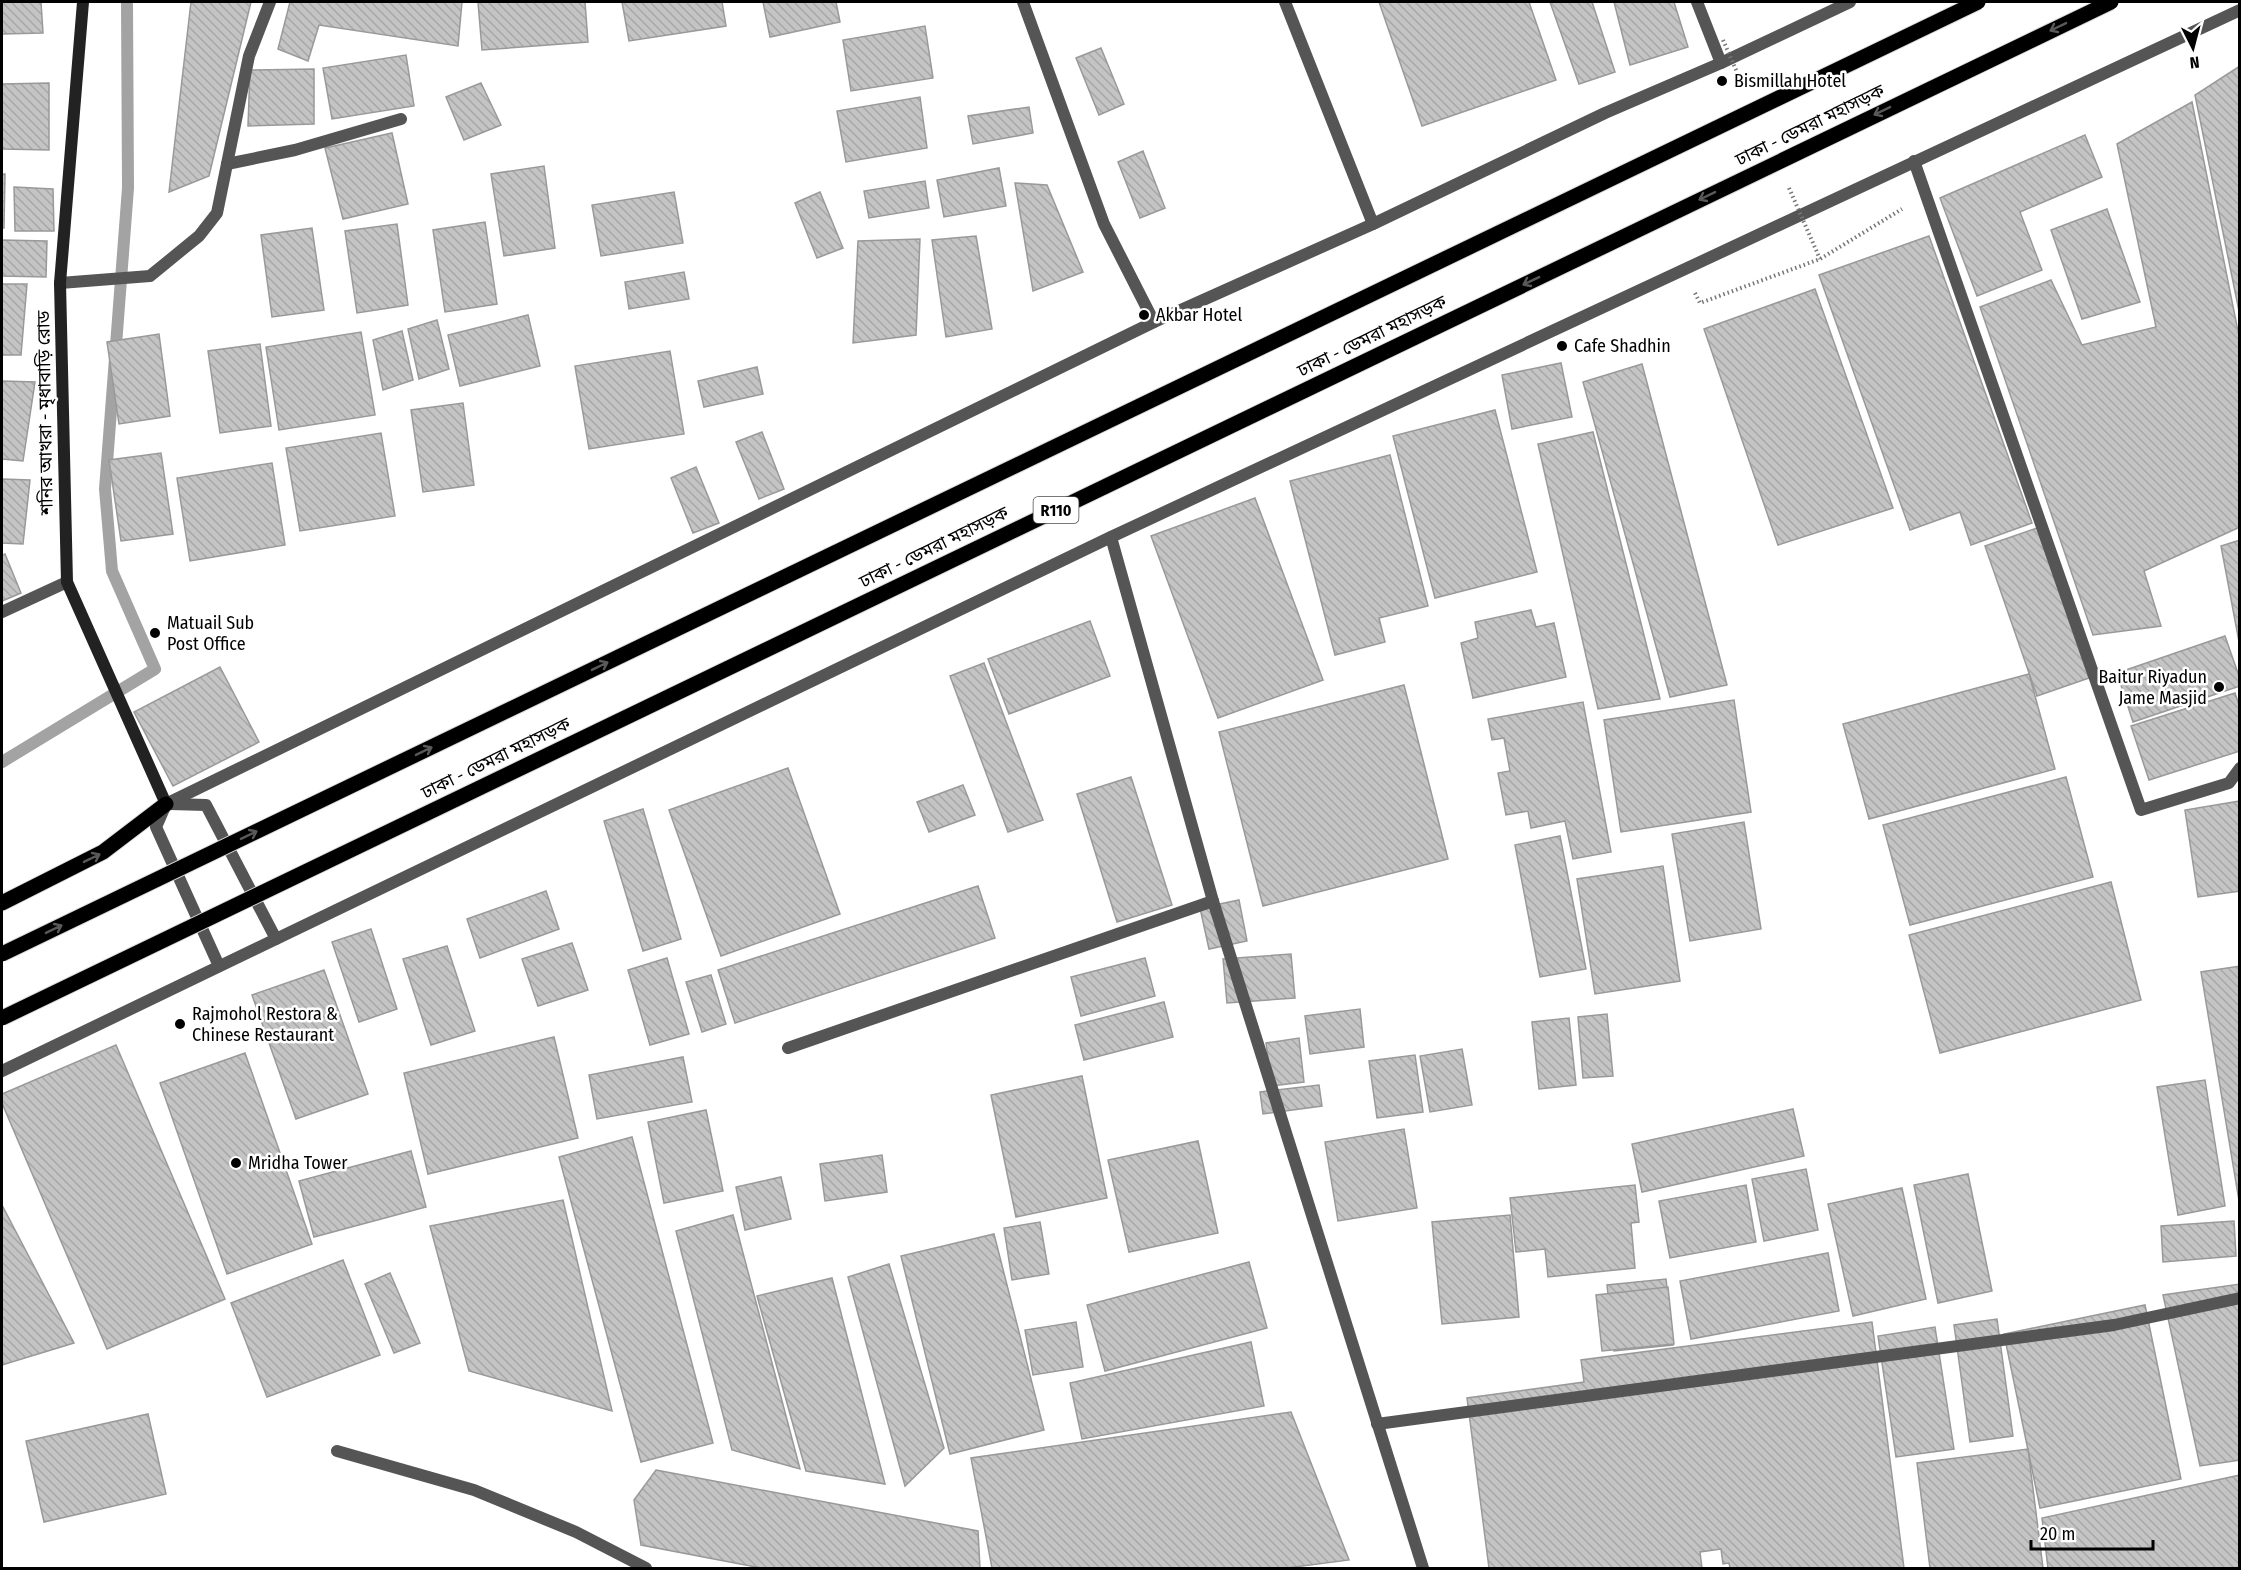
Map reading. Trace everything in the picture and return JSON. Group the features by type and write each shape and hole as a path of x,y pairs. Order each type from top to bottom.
{"main road":[{"name":"শনির আখরা - মৃধাবাড়ি রোড","path":"83,2 60,283 67,582 166,804"},
{"name":"ঢাকা - ডেমরা মহাসড়ক","path":"2,954 1978,2"},
{"name":"ঢাকা - ডেমরা মহাসড়ক","path":"2,1018 2111,2"},
{"path":"2,903 103,852 166,804"}],"street":[{"path":"60,283 150,276 199,236 217,213 249,56 270,2"},
{"path":"1023,2 1104,224 1155,322"},
{"path":"1285,2 1373,224"},
{"path":"1697,2 1720,63"},
{"path":"219,966 156,827 166,804 1155,322 1373,224 1605,113 1720,63 1850,2"},
{"path":"2,1071 1111,537 2240,10"},
{"path":"227,164 295,150 401,119"},
{"path":"1914,161 2141,810 2229,783 2240,768"},
{"path":"1111,537 1213,901 1423,1569"},
{"path":"2,612 67,582"},
{"path":"166,804 206,805 276,939"},
{"path":"788,1048 1213,901"},
{"path":"1377,1424 2114,1324 2240,1298"},
{"path":"338,1451 474,1490 576,1532 646,1569"}],"path":[{"path":"1700,303 1820,259 1926,195"}],"building":[{"path":"2,2 41,2 43,33 2,34"},
{"path":"191,2 251,2 209,176 169,192"},
{"path":"290,2 462,2 458,46 319,25 308,61 278,49"},
{"path":"478,2 585,2 588,42 482,50"},
{"path":"622,2 722,2 726,26 629,41"},
{"path":"763,2 836,2 840,22 770,37"},
{"path":"1379,2 1529,2 1556,80 1422,126"},
{"path":"1550,2 1592,2 1615,72 1579,84"},
{"path":"1614,2 1674,2 1688,47 1630,65"},
{"path":"925,26 933,78 851,91 843,40"},
{"path":"1101,48 1124,104 1099,115 1076,58"},
{"path":"406,55 414,106 332,119 323,68"},
{"path":"2240,66 2240,316 2195,95"},
{"path":"314,69 314,124 248,126 250,70"},
{"path":"49,83 49,150 2,149 2,84"},
{"path":"481,83 501,125 464,140 446,97"},
{"path":"920,97 927,148 846,162 837,111"},
{"path":"2192,102 2240,341 2240,527 2144,571 2161,626 2093,635 1980,307 2051,280 2082,345 2156,327 2117,144"},
{"path":"1029,107 1033,133 973,144 968,116"},
{"path":"392,133 408,204 343,219 325,148"},
{"path":"2085,135 2102,177 2020,212 2042,270 1977,296 1940,198"},
{"path":"1143,151 1165,208 1140,218 1118,162"},
{"path":"544,166 555,248 504,256 491,174"},
{"path":"999,168 1006,206 944,217 937,180"},
{"path":"2,174 5,174 4,228 2,228"},
{"path":"925,181 929,208 869,218 864,191"},
{"path":"1015,183 1047,185 1083,272 1033,291"},
{"path":"14,187 53,189 54,231 15,231"},
{"path":"674,192 683,243 601,256 592,205"},
{"path":"820,192 843,248 817,258 795,203"},
{"path":"2107,209 2140,302 2082,319 2051,230"},
{"path":"485,222 497,304 445,312 433,230"},
{"path":"397,224 408,305 357,313 345,231"},
{"path":"312,228 324,310 272,317 261,235"},
{"path":"976,236 992,329 946,337 932,240"},
{"path":"1929,236 2032,523 1971,545 1960,512 1910,530 1819,275"},
{"path":"920,239 916,335 853,343 858,241"},
{"path":"2,240 47,241 46,277 2,276"},
{"path":"684,272 689,299 629,309 625,282"},
{"path":"2,284 27,284 21,355 2,355"},
{"path":"1815,289 1893,508 1778,545 1704,329"},
{"path":"528,315 540,366 460,386 448,335"},
{"path":"437,320 449,369 419,379 408,329"},
{"path":"402,331 413,380 383,390 373,340"},
{"path":"361,332 375,415 279,430 266,347"},
{"path":"159,334 170,416 119,424 107,342"},
{"path":"260,344 271,426 220,433 208,351"},
{"path":"670,351 684,434 589,449 575,366"},
{"path":"1561,363 1572,417 1512,429 1502,375"},
{"path":"1642,364 1727,685 1670,697 1583,382"},
{"path":"757,367 763,394 704,407 698,381"},
{"path":"2,381 35,382 23,461 2,459"},
{"path":"463,403 474,485 423,492 411,410"},
{"path":"1495,410 1537,572 1435,598 1393,436"},
{"path":"762,432 784,489 759,499 736,442"},
{"path":"1593,432 1660,699 1598,709 1538,444"},
{"path":"381,433 395,516 300,531 286,448"},
{"path":"161,453 173,534 121,541 109,460"},
{"path":"1390,455 1428,606 1379,618 1385,642 1335,655 1290,481"},
{"path":"272,463 285,545 190,561 177,478"},
{"path":"696,467 719,523 693,533 671,478"},
{"path":"2,479 30,480 23,544 2,543"},
{"path":"1255,498 1323,680 1218,718 1151,536"},
{"path":"2037,528 2089,678 2037,696 1985,546"},
{"path":"2240,540 2240,647 2221,546"},
{"path":"5,554 21,593 2,601 2,556"},
{"path":"1531,610 1536,627 1554,623 1566,677 1473,698 1461,643 1478,638 1475,622"},
{"path":"1090,621 1110,676 1009,714 988,659"},
{"path":"2225,636 2240,679 2240,686 2133,722 2117,673"},
{"path":"984,663 1043,820 1008,832 950,676"},
{"path":"220,667 259,742 173,786 134,712"},
{"path":"2029,674 2055,769 1869,819 1843,724"},
{"path":"1404,685 1448,859 1263,906 1219,732"},
{"path":"2235,693 2240,708 2240,751 2149,780 2131,726"},
{"path":"1734,700 1751,812 1621,832 1604,720"},
{"path":"1583,702 1611,852 1573,859 1565,821 1531,828 1528,811 1506,815 1498,773 1510,771 1504,738 1492,740 1488,719"},
{"path":"788,768 840,914 721,956 669,810"},
{"path":"1131,777 1172,905 1117,922 1077,794"},
{"path":"2066,777 2093,877 1910,925 1883,825"},
{"path":"963,785 975,815 929,832 917,802"},
{"path":"2240,801 2240,891 2198,897 2185,810"},
{"path":"643,809 681,939 643,951 604,821"},
{"path":"1744,822 1761,929 1690,941 1672,834"},
{"path":"1560,836 1586,969 1540,977 1515,845"},
{"path":"1663,866 1680,981 1595,994 1577,879"},
{"path":"2111,882 2141,1000 1940,1053 1909,935"},
{"path":"978,886 995,938 735,1023 718,970"},
{"path":"546,891 559,929 480,958 467,919"},
{"path":"1239,900 1247,941 1209,949 1200,908"},
{"path":"371,929 397,1009 359,1022 332,942"},
{"path":"572,943 588,990 538,1006 522,959"},
{"path":"447,946 475,1031 431,1045 403,959"},
{"path":"1291,954 1295,998 1227,1003 1223,959"},
{"path":"667,958 689,1034 650,1045 628,970"},
{"path":"1145,958 1155,996 1081,1016 1071,977"},
{"path":"2240,966 2240,1207 2201,972"},
{"path":"324,970 368,1094 296,1119 252,995"},
{"path":"711,975 726,1024 702,1032 686,982"},
{"path":"1164,1002 1173,1037 1084,1060 1075,1025"},
{"path":"1360,1009 1364,1047 1310,1054 1305,1016"},
{"path":"1607,1014 1613,1076 1583,1078 1578,1017"},
{"path":"1569,1018 1576,1085 1539,1089 1532,1022"},
{"path":"554,1037 578,1138 428,1174 404,1073"},
{"path":"1299,1038 1304,1082 1272,1086 1266,1043"},
{"path":"116,1045 225,1299 107,1349 2,1103 2,1094"},
{"path":"1462,1049 1472,1105 1430,1112 1420,1056"},
{"name":"Mridha Tower","path":"245,1053 312,1244 227,1274 160,1083"},
{"path":"1415,1055 1423,1112 1377,1118 1369,1061"},
{"path":"683,1057 692,1102 597,1119 589,1075"},
{"path":"1082,1076 1107,1198 1016,1217 991,1095"},
{"path":"2205,1080 2225,1206 2178,1215 2157,1087"},
{"path":"1319,1085 1322,1106 1263,1114 1260,1092"},
{"path":"1793,1109 1804,1156 1642,1192 1632,1144"},
{"path":"706,1110 723,1191 664,1203 648,1122"},
{"path":"1404,1129 1417,1208 1338,1221 1325,1142"},
{"path":"632,1137 713,1443 641,1462 559,1157"},
{"path":"1198,1141 1218,1233 1129,1252 1108,1160"},
{"path":"411,1151 426,1207 314,1237 299,1181"},
{"path":"882,1155 887,1192 825,1201 820,1164"},
{"path":"1806,1169 1818,1230 1764,1241 1752,1179"},
{"path":"1968,1174 1992,1291 1938,1303 1914,1185"},
{"path":"781,1177 791,1219 745,1230 736,1187"},
{"path":"1635,1185 1639,1222 1631,1223 1635,1268 1548,1277 1545,1249 1516,1252 1510,1198"},
{"path":"1746,1185 1756,1242 1670,1258 1659,1201"},
{"path":"1902,1188 1926,1299 1853,1316 1828,1204"},
{"path":"563,1200 612,1411 469,1371 430,1226"},
{"path":"2,1205 74,1343 2,1365"},
{"path":"733,1215 800,1469 732,1450 676,1231"},
{"path":"1510,1215 1519,1317 1442,1324 1432,1222"},
{"path":"2234,1221 2236,1256 2163,1262 2161,1226"},
{"path":"1040,1222 1049,1274 1012,1280 1004,1228"},
{"path":"994,1234 1044,1430 950,1454 901,1256"},
{"path":"1828,1253 1839,1311 1691,1339 1680,1281"},
{"path":"343,1260 380,1355 267,1397 231,1303"},
{"path":"1249,1262 1267,1328 1105,1371 1087,1305"},
{"path":"889,1264 944,1448 905,1486 848,1277"},
{"path":"390,1273 420,1343 394,1353 365,1284"},
{"path":"832,1278 885,1484 806,1471 757,1296"},
{"path":"1666,1279 1673,1345 1614,1351 1607,1285"},
{"path":"2240,1284 2240,1460 2200,1466 2163,1295"},
{"path":"1668,1287 1674,1344 1602,1351 1596,1295"},
{"path":"2145,1305 2181,1479 2040,1508 2004,1334"},
{"path":"1997,1319 2013,1436 1970,1442 1954,1325"},
{"path":"1076,1322 1083,1367 1033,1375 1025,1330"},
{"path":"1872,1322 1904,1568 1730,1568 1729,1563 1723,1564 1721,1549 1700,1552 1702,1568 1489,1568 1467,1398 1584,1382 1581,1360"},
{"path":"1935,1327 1954,1449 1896,1457 1878,1336"},
{"path":"1251,1342 1264,1406 1082,1439 1070,1383"},
{"path":"1291,1412 1349,1560 1287,1568 992,1568 971,1458"},
{"path":"148,1414 166,1494 44,1522 26,1441"},
{"path":"2028,1449 2043,1568 1930,1568 1917,1463"},
{"path":"656,1470 978,1531 980,1568 761,1568 641,1545 634,1500"},
{"path":"2240,1475 2240,1568 2048,1568 2042,1518"}],"waterway":[{"path":"2,762 155,669 112,571 105,489 128,188 127,2"}],"place":[{"name":"Bismillah Hotel","path":"1722,81"},
{"name":"Akbar Hotel","path":"1144,315"},
{"name":"Cafe Shadhin","path":"1562,346"},
{"name":"Matuail Sub Post Office","path":"155,633"},
{"name":"Baitur Riyadun Jame Masjid","path":"2219,687"},
{"name":"Rajmohol Restora & Chinese Restaurant","path":"180,1024"},
{"name":"Mridha Tower","path":"236,1163"}]}
